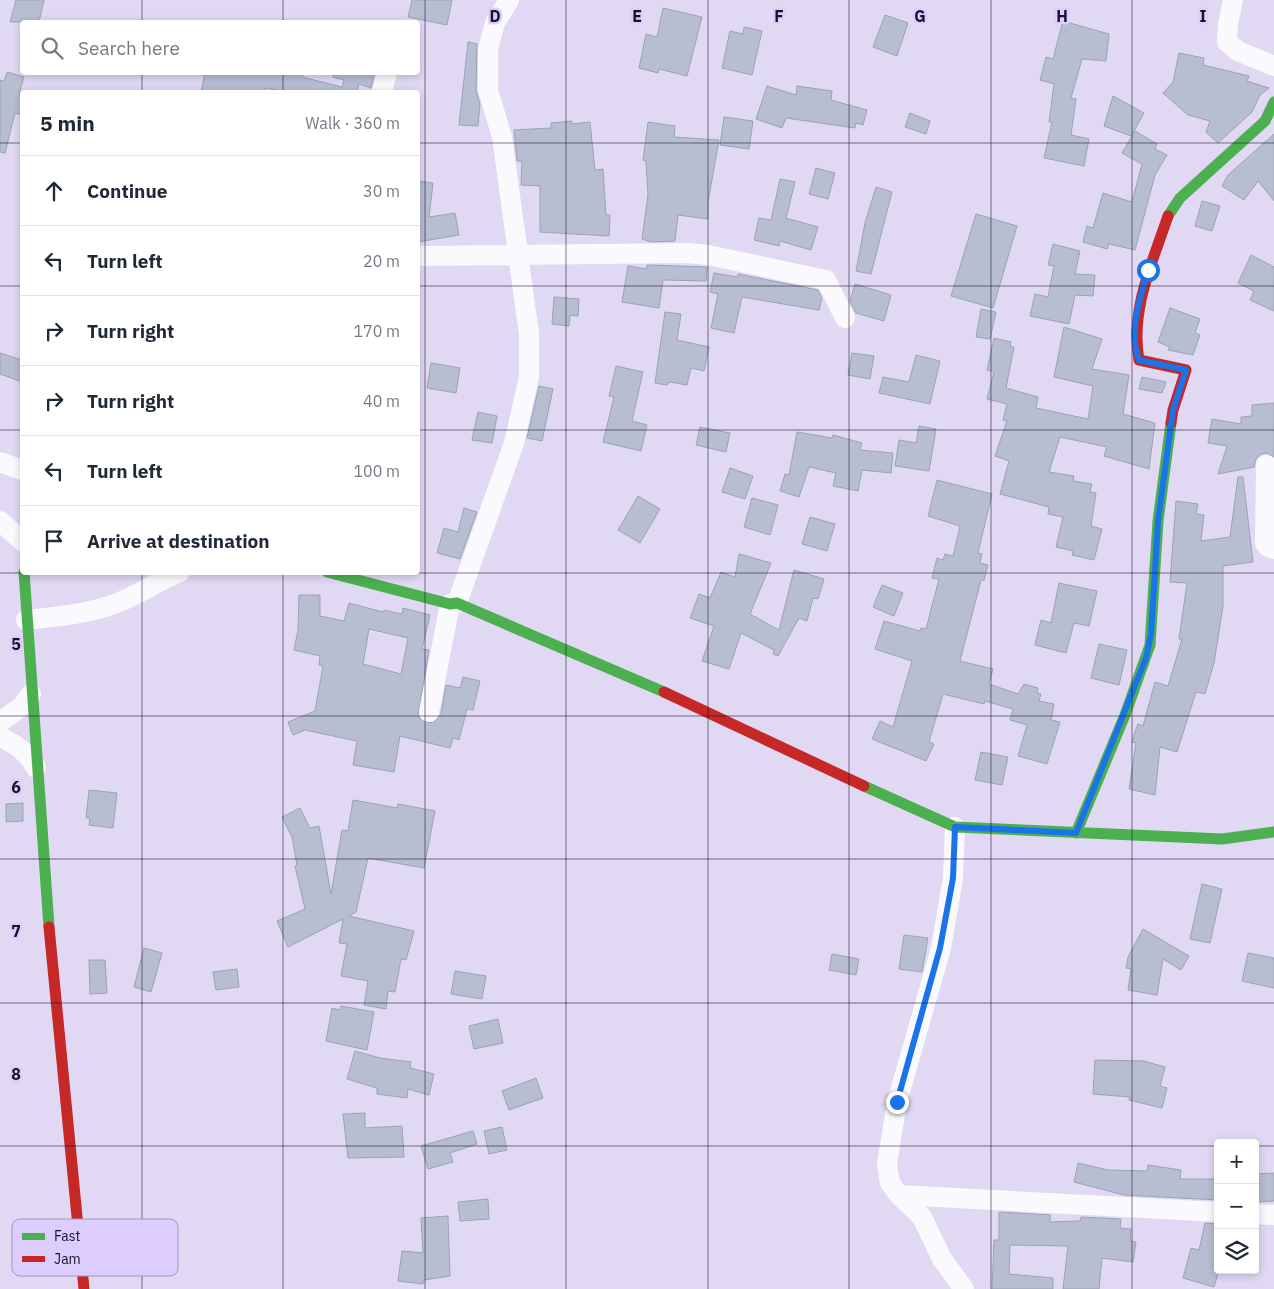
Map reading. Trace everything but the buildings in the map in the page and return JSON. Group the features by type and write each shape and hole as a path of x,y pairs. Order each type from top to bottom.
{"street":[{"path":"429,712 453,603 514,442 529,377 529,334 502,137 488,90 488,49 495,23 508,0"},
{"path":"1233,0 1226,42 1238,51 1274,66"},
{"path":"382,90 386,75"},
{"path":"1076,833 1125,715 1150,645 1158,521 1173,410 1186,370 1139,360 1135,339 1139,304 1148,270 1174,204 1265,121 1274,102"},
{"path":"420,256 664,252 708,254 826,280 845,318"},
{"path":"0,462 20,469"},
{"path":"1266,465 1265,543 1268,547 1274,549"},
{"path":"0,521 20,539"},
{"path":"24,575 46,896 77,1219"},
{"path":"26,620 80,614 98,609 124,601 172,575"},
{"path":"339,575 453,603 684,701 955,827 1222,838 1274,832"},
{"path":"0,722 21,707 31,694"},
{"path":"0,737 16,744 28,755 36,768"},
{"path":"955,827 953,878 940,948 905,1074 889,1141 887,1164 890,1183 899,1195 922,1217 942,1259 964,1289"},
{"path":"899,1195 1214,1212"},
{"path":"1259,1214 1274,1215"},
{"path":"83,1276 84,1289"}],"traffic: fast":[{"path":"1168,216 1180,198 1265,121 1274,102"},
{"path":"1076,833 1125,715 1150,645 1158,521 1171,423"},
{"path":"24,575 49,927"},
{"path":"339,575 450,604 457,603 664,692"},
{"path":"864,786 955,827 1222,839 1274,832"}],"traffic: jam":[{"path":"1168,216 1144,287 1137,323 1137,342 1139,360 1186,370 1173,410 1171,423"},
{"path":"664,692 864,786"},
{"path":"49,927 77,1219"},
{"path":"83,1276 84,1289"}],"route":[{"path":"897,1102 940,948 953,878 955,827 1076,833 1125,715 1150,645 1158,521 1174,417 1173,410 1186,370 1139,360 1136,352 1135,324 1148,270"}]}
